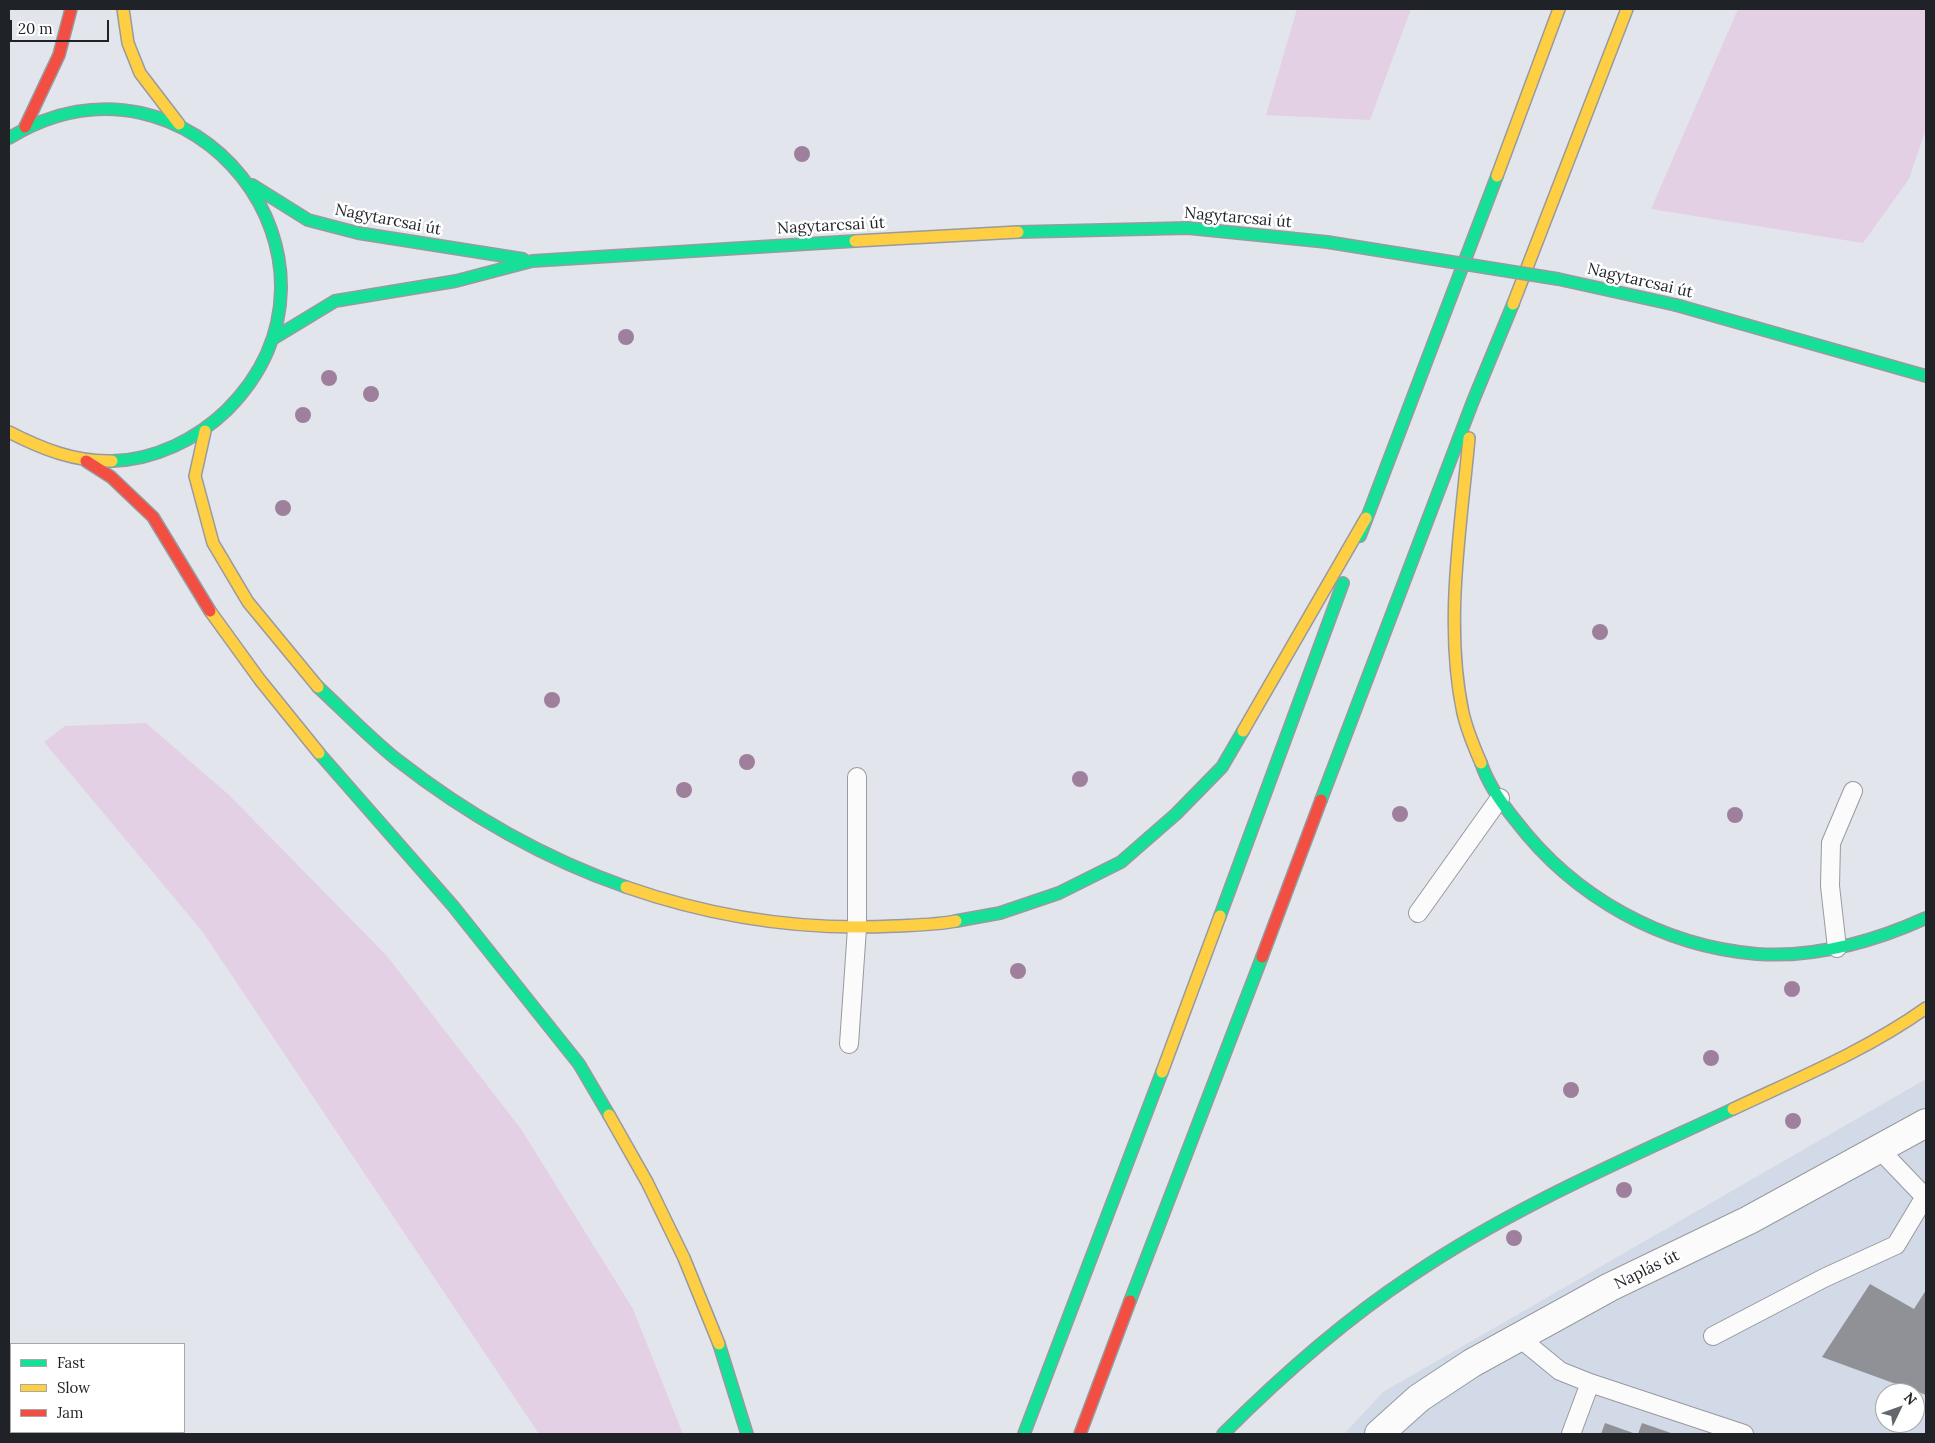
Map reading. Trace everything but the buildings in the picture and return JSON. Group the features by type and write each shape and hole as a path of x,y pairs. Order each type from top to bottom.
{"main road":[{"name":"Nagytarcsai út","path":"25,126 47,84 64,43 71,9"},
{"name":"Nagytarcsai út","path":"123,9 128,43 140,73 179,124"},
{"path":"1024,1434 1210,945 1366,518 1444,319 1559,9"},
{"path":"1080,1434 1473,402 1514,303 1627,9"},
{"name":"Nagytarcsai út","path":"9,138 25,126 76,110 128,110 179,124 218,149 249,182 308,220 358,233 532,261"},
{"name":"Nagytarcsai út","path":"9,432 42,450 86,460 117,462 148,457 178,446 205,431 228,413 247,391 263,366 274,338 281,298 280,258 269,218 249,182"},
{"name":"Nagytarcsai út","path":"274,338 335,301 456,281 532,261 1044,230 1188,228 1327,242 1558,279 1676,304 1926,376"},
{"path":"1473,402 1455,586 1457,680 1466,725 1481,764 1500,798 1528,839 1569,879 1610,908 1657,932 1704,946 1758,954 1837,948 1870,940 1926,918"},
{"path":"205,431 195,476 213,543 248,602 317,686 394,758 453,801 516,838 587,873 661,899 731,915 787,924 857,928 940,924 1000,914 1059,893 1121,862 1176,814 1222,766 1366,518"},
{"path":"86,460 111,477 153,517 216,621 260,680 312,746 454,906 579,1064 647,1182 684,1258 725,1360 746,1434"},
{"path":"1223,1434 1248,1409 1322,1344 1388,1292 1438,1258 1553,1194 1854,1052 1898,1028 1926,1008"}],"street":[{"name":"Naplás út","path":"1379,1434 1419,1398 1472,1363 1521,1338 1610,1287 1748,1220 1880,1150 1926,1123"}],"lane":[{"path":"849,1044 857,928 858,777"},
{"path":"1837,948 1830,886 1831,843 1853,791"},
{"path":"1418,913 1500,798"},
{"path":"1713,1336 1824,1278 1896,1245 1925,1196 1880,1150"},
{"path":"1521,1338 1560,1371 1590,1383 1744,1434"},
{"path":"1571,1434 1590,1383"}],"shaded area":[{"path":"1297,9 1411,9 1370,120 1266,115"},
{"path":"1738,9 1926,9 1926,129 1909,179 1863,243 1651,209"},
{"path":"146,723 229,795 387,956 521,1129 633,1309 683,1434 539,1434 202,931 44,742 65,726"},
{"path":"1926,1079 1926,1434 1344,1434 1383,1392"}],"traffic: fast":[{"path":"9,138 77,112 141,113 197,136 242,177 271,230 281,289 268,351 227,410 202,430 189,439 159,452 144,457 112,461"},
{"path":"1360,536 1497,176"},
{"path":"252,185 308,220 358,233 523,259"},
{"path":"1018,232 1188,228 1327,242"},
{"path":"274,338 335,301 456,281 532,261 855,241"},
{"path":"1327,242 1558,279 1676,305"},
{"path":"1321,800 1473,401 1513,304"},
{"path":"1676,305 1926,376"},
{"path":"1220,916 1343,583"},
{"path":"318,687 386,751 449,798 535,848 626,887"},
{"path":"956,921 1000,913 1059,893 1121,862 1176,814 1222,767 1243,731"},
{"path":"319,753 453,906 579,1064 609,1115"},
{"path":"1481,763 1491,786 1501,801 1539,848 1565,873 1623,913 1687,941 1757,954 1779,955 1822,951 1865,941 1926,918"},
{"path":"1130,1301 1262,957"},
{"path":"1024,1434 1162,1072"},
{"path":"1223,1434 1290,1370 1337,1330 1386,1293 1449,1251 1488,1228 1569,1186 1733,1109"},
{"path":"719,1344 747,1434"}],"traffic: slow":[{"path":"123,9 128,43 140,73 179,124"},
{"path":"1497,176 1559,9"},
{"path":"1513,304 1627,9"},
{"path":"855,241 1018,232"},
{"path":"205,431 195,476 213,543 248,602 318,687"},
{"path":"9,432 34,444 72,457 112,461"},
{"path":"1469,438 1456,576 1454,610 1455,645 1457,679 1463,713 1481,763"},
{"path":"1243,731 1366,518"},
{"path":"210,611 260,680 319,753"},
{"path":"626,887 725,914 792,924 861,927 926,925 956,921"},
{"path":"1162,1072 1220,916"},
{"path":"1733,1109 1856,1050 1926,1008"},
{"path":"609,1115 647,1182 684,1258 719,1344"}],"traffic: jam":[{"path":"25,127 59,55 71,9"},
{"path":"86,461 111,477 153,517 210,611"},
{"path":"1262,957 1321,800"},
{"path":"1080,1434 1130,1301"}]}
